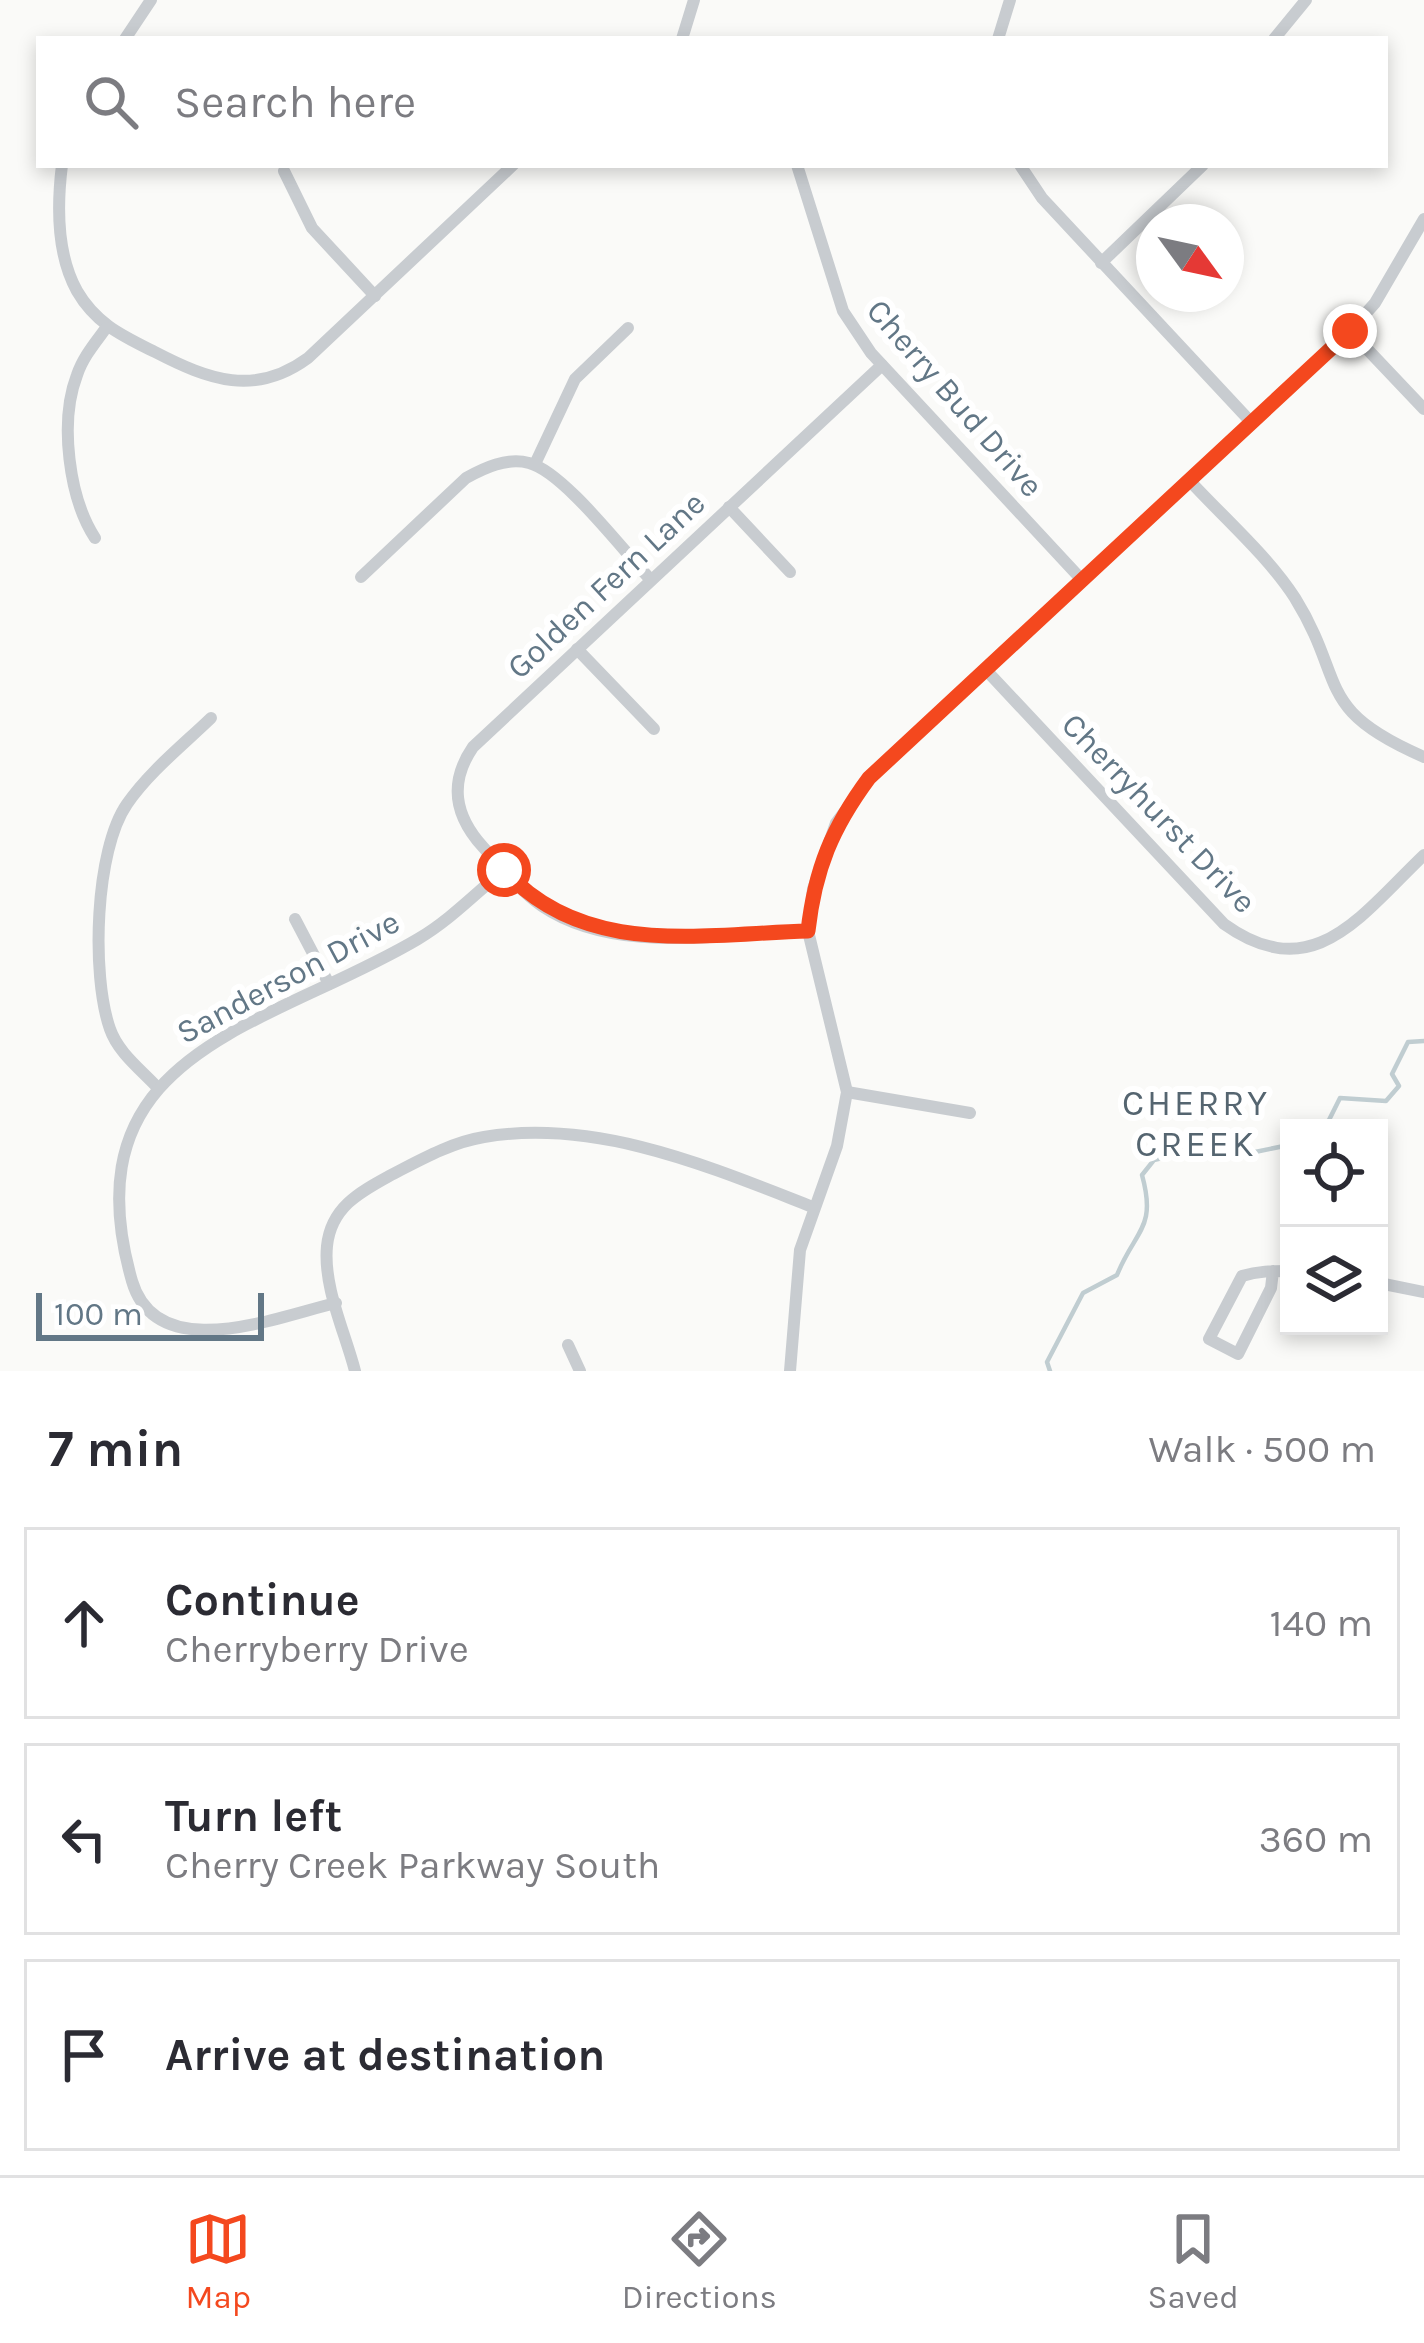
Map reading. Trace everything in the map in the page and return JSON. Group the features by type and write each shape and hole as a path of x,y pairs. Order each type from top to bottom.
{"street":[{"path":"127,36 152,0"},
{"path":"683,36 694,0"},
{"path":"999,36 1010,0"},
{"path":"1276,36 1306,0"},
{"path":"62,168 68,270 90,311 106,328 199,375 256,382 308,358 510,168"},
{"name":"Cherry Bud Drive","path":"798,168 843,310 882,365 1082,580"},
{"path":"1023,168 1101,262 1250,422"},
{"path":"1101,262 1200,168"},
{"path":"284,171 312,228 375,296"},
{"path":"790,1371 792,1297 813,1207 837,1146 847,1093 808,931 820,855 836,823 869,778 1350,331 1375,303 1424,219"},
{"path":"95,538 80,516 74,490 70,409 74,380 106,328"},
{"path":"535,464 575,380 628,328"},
{"path":"1350,331 1424,409"},
{"name":"Golden Fern Lane","path":"504,870 466,826 455,788 460,766 473,747 882,365"},
{"path":"362,577 466,478 505,462 535,464 651,580"},
{"path":"1189,480 1295,598 1346,709 1394,744 1424,757"},
{"path":"730,507 790,572"},
{"path":"577,649 655,729"},
{"name":"Cherryhurst Drive","path":"986,670 1223,924 1250,943 1281,952 1316,947 1347,928 1424,855"},
{"path":"156,1086 122,1051 110,1030 105,1005 102,867 127,803 211,718"},
{"path":"504,870 567,919 617,934 808,931"},
{"name":"Sanderson Drive","path":"336,1303 225,1329 188,1331 143,1304 126,1258 122,1181 130,1130 156,1086 197,1051 421,938 504,870"},
{"path":"295,919 329,984"},
{"path":"847,1093 970,1113"},
{"path":"355,1371 336,1303 327,1244 346,1203 449,1147 484,1137 544,1135 630,1144 685,1158 813,1207"},
{"path":"1273,1271 1271,1288 1238,1354 1209,1340 1242,1276 1273,1271 1280,1271"},
{"path":"1388,1285 1424,1292"},
{"path":"568,1345 580,1371"}],"waterway":[{"path":"1330,1119 1340,1098 1386,1101 1399,1086 1392,1074 1408,1042 1424,1041"},
{"path":"1050,1371 1047,1362 1083,1293 1117,1275 1142,1228 1147,1207 1142,1175 1154,1160 1221,1144 1255,1152 1280,1147"}],"district":[{"name":"CHERRY CREEK","path":"1196,1124"}],"route":[{"path":"504,870 543,906 567,919 617,934 808,931 820,855 836,823 869,778 1350,331"}]}
